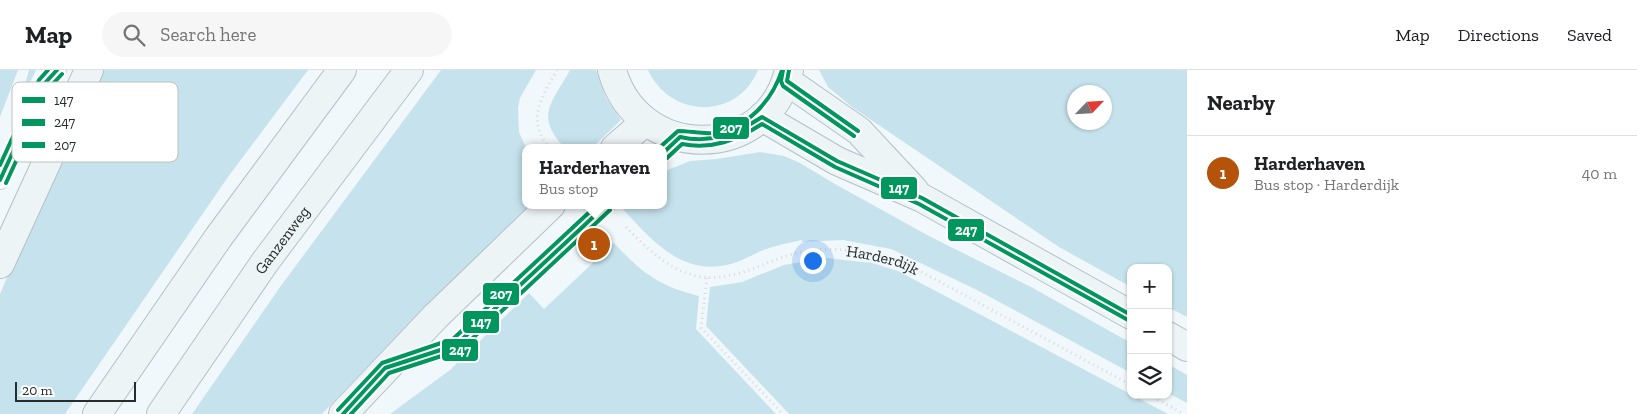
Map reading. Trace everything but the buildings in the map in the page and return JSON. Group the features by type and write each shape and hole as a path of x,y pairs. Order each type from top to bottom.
{"main road":[{"path":"83,82 89,70"},
{"path":"97,414 218,238 342,70"},
{"name":"Ganzenweg","path":"162,414 265,262 409,70"},
{"path":"612,70 616,84 628,105 645,122 667,134 672,145 691,140 717,139 741,131 762,117 776,101 788,76 859,132 922,198"},
{"path":"762,117 837,162 922,198 1127,313"},
{"path":"620,144 645,122"},
{"path":"0,264 47,162"},
{"path":"343,414 386,368 547,209"},
{"path":"1172,338 1187,347"}],"lane":[{"path":"46,82 57,70"},
{"path":"0,180 12,154"},
{"path":"386,368 456,345 603,209"}],"path":[{"path":"547,144 539,132 536,117 541,99 557,70"},
{"name":"Harderdijk","path":"609,209 650,252 672,268 708,278 728,276 794,254 832,249 868,253 903,262 1127,383"},
{"path":"708,278 701,328 783,414"},
{"path":"1156,399 1184,414"}],"shaded area":[{"path":"0,70 18,70 12,82 0,117"},
{"path":"29,70 36,70 30,82 26,82"},
{"path":"102,70 308,70 228,177 65,414 0,414 0,294 58,162 178,162 178,82 96,82"},
{"path":"441,70 536,70 520,98 518,108 519,132 524,144 522,144 522,209 527,209 424,308 322,414 192,414 280,287"},
{"path":"570,70 596,70 606,98 621,120 596,144 562,144 550,127 548,118 552,101"},
{"path":"648,70 758,70 748,87 735,98 720,105 703,107 687,105 672,97 658,86"},
{"path":"819,70 1187,70 1187,317 1172,309 1172,264 1127,264 1127,285 1059,247 852,107 828,87"},
{"path":"760,152 784,156 800,163 929,236 1033,288 1127,341 1127,371 977,290 891,249 843,240 802,242 802,240 766,249 726,265 709,267 680,259 654,241 623,209 667,209 667,170 690,161"},
{"path":"614,243 633,263 652,277 673,288 699,296 696,329 776,414 390,414 450,370 529,293 544,309"},
{"path":"826,258 872,263 898,271 1127,392 1127,399 1140,399 1168,414 789,414 706,326 710,287 742,282 784,265"},
{"path":"1172,366 1187,375 1187,403 1172,395"}],"transit line":[{"name":"207","path":"38,82 48,70"},
{"name":"147","path":"46,82 57,70"},
{"name":"207","path":"663,144 678,131 713,133 726,130 748,119 772,92 782,70"},
{"name":"247","path":"783,70 781,81 783,86 854,136"},
{"name":"147","path":"789,70 787,81 858,131"},
{"name":"247","path":"55,82 62,74"},
{"name":"147","path":"667,149 680,137 702,139 723,136 733,133 762,117 837,161 922,198 1127,313"},
{"name":"247","path":"667,158 682,144 693,146 714,145 734,139 762,124 835,167 919,204 1127,319"},
{"name":"207","path":"0,165 12,139"},
{"name":"147","path":"0,180 12,154"},
{"name":"247","path":"6,183 16,162"},
{"name":"207","path":"338,410 382,363 453,339 593,209"},
{"name":"147","path":"343,414 385,368 456,345 602,209"},
{"name":"247","path":"351,414 389,373 460,350 610,210"}],"place":[{"name":"Harderhaven","path":"594,244"}]}
